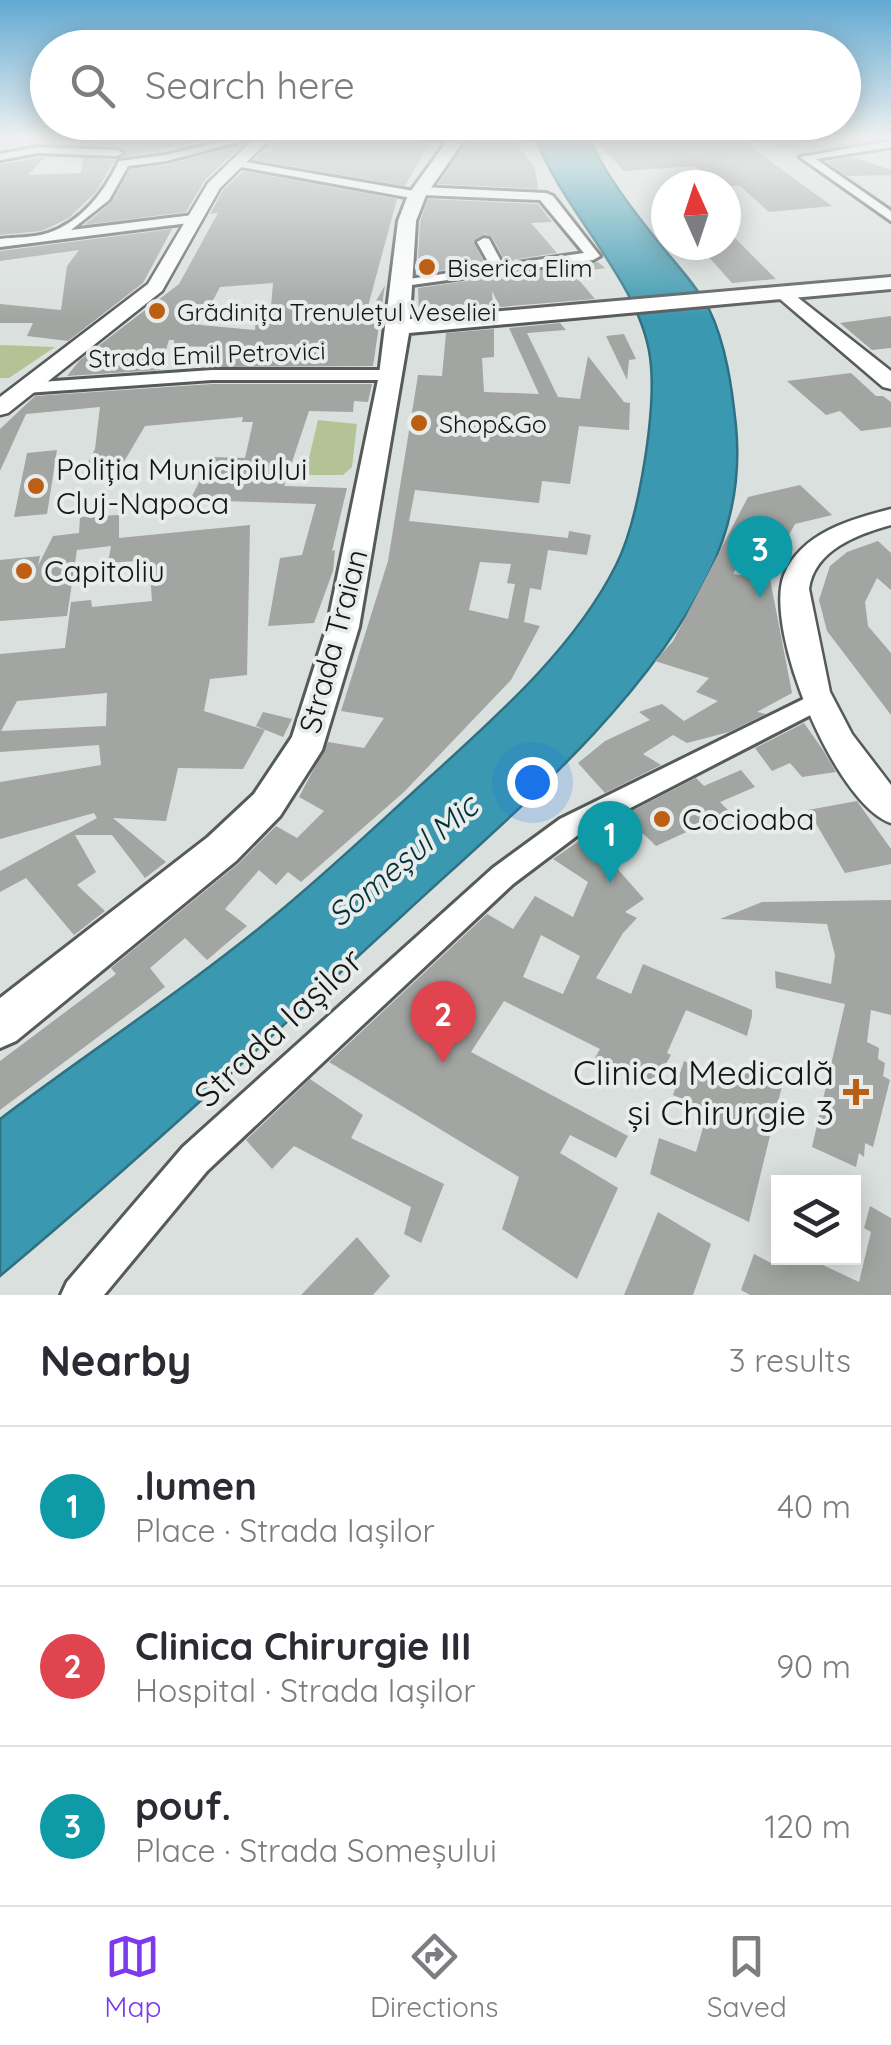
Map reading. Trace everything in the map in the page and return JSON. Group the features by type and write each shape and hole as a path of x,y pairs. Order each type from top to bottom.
{"main road":[{"name":"Strada Traian","path":"0,1026 222,849 267,805 309,740 343,627 399,327 407,221 417,197"},
{"path":"399,327 891,284"}],"street":[{"path":"53,236 85,217 102,197"},
{"path":"0,408 155,288 209,197"},
{"path":"402,284 593,256 545,197"},
{"path":"862,197 891,216"},
{"path":"870,203 891,200"},
{"path":"0,243 194,218"},
{"path":"484,242 499,270"},
{"path":"787,295 891,382"},
{"name":"Strada Emil Petrovici","path":"26,388 212,375 391,376"},
{"path":"891,517 842,533 804,565 796,580 795,600 818,701 836,734 891,808"},
{"name":"Strada Iașilor","path":"80,1295 195,1159 503,876 569,827 818,701"}],"green space":[{"path":"0,345 55,347 9,378 0,378"},
{"path":"318,420 357,424 352,467 343,475 305,475"}],"water":[{"name":"Someșul Mic","path":"567,197 625,197 651,233 651,260 673,260 709,309 724,351 736,426 736,483 724,538 682,621 613,713 531,797 204,1098 0,1276 0,1119 207,969 334,864 534,678 599,595 616,565 632,521 651,405 650,357 631,301"}],"building":[{"path":"0,197 90,197 69,218 42,231 0,235"},
{"path":"114,197 195,197 186,212 84,225"},
{"path":"219,197 397,199 367,310 370,312 385,285 373,366 207,367 213,347 174,346 174,340 169,340 160,370 67,376 80,360 179,284 218,213 210,214","holes":["273,283 270,318 256,319 255,330 200,325 220,287"]},
{"path":"753,197 820,197 832,206 769,212"},
{"path":"428,199 538,204 552,222 531,223 557,253 505,261 492,237 485,234 473,241 485,264 417,274 420,222"},
{"path":"172,229 143,283 68,341 27,336 33,323 0,323 0,304 61,310 67,266 79,250 0,261 0,251"},
{"path":"741,244 776,279 732,283 711,260 741,260"},
{"path":"598,262 605,268 573,273 595,299 500,307 492,291 493,308 419,314 418,288"},
{"path":"891,316 891,348 872,350 840,323"},
{"path":"560,323 566,330 527,333 558,397 580,399 588,356 624,402 630,403 629,430 579,426 570,484 542,481 539,503 415,490 409,521 568,538 569,531 591,535 587,555 548,550 541,590 530,588 524,622 540,626 511,680 404,792 301,882 288,872 276,885 259,870 225,909 247,926 207,960 185,938 150,968 165,987 0,1110 0,1061 116,974 111,968 238,864 276,826 297,838 324,811 299,797 328,742 364,748 384,718 341,711 388,561 418,375 442,376 446,333 494,329 494,357 482,358 484,392 539,394 509,328","holes":["480,562 511,564 507,583 515,584 508,619 469,610"]},
{"path":"624,334 636,359 629,360 627,380 606,336"},
{"path":"851,373 876,396 891,402 891,427 861,431 840,411 826,415 787,381"},
{"path":"212,384 372,384 368,402 354,401 353,412 309,411 284,486 347,488 332,551 335,550 333,571 314,623 268,626 280,558 302,555 316,504 190,500 212,457 245,458 253,422 242,422 243,417 145,426 122,465 87,465 95,449 100,407 26,414 0,471 0,429 35,396"},
{"name":"Poliția Municipiului Cluj-Napoca","path":"57,450 47,514 14,517 27,453"},
{"path":"800,485 832,515 795,524 785,542 769,546 754,535 733,574 770,579 792,693 757,712 766,714 729,732 687,743 673,735 643,754 661,765 605,793 578,763 605,741 650,720 639,712 662,704 684,721 718,701 696,692 709,678 655,661 673,641 748,497"},
{"path":"119,515 119,538 250,525 247,675 210,679 204,711 265,730 243,769 178,768 166,821 113,818 166,862 145,878 112,835 75,835 96,872 77,885 105,911 74,935 26,878 0,892 0,871 97,818 94,813 0,839 0,782 101,765 99,745 0,752 0,654 65,648 71,602 91,600 92,607 152,601 149,560 108,563 111,546 77,550 67,616 0,621 0,560 40,556 38,566 53,536 79,533 80,517","holes":["107,693 106,726 1,731 17,701"]},
{"path":"878,541 891,553 891,590 877,578 865,602 868,626 891,653 891,715 827,631 819,600 830,566 847,552"},
{"path":"263,712 292,719 283,737 256,726"},
{"path":"804,723 836,772 802,777 790,763 772,771 755,748"},
{"path":"741,770 755,787 720,802 730,812 656,846 624,815 696,778 704,786"},
{"path":"857,801 891,849 891,864 845,873 808,810"},
{"path":"595,830 622,863 615,866 644,899 625,912 637,918 623,933 596,978 631,994 643,964 752,1010 747,1036 686,1010 667,1053 671,1055 652,1089 595,1058 600,1049 504,1001 471,1052 628,1136 616,1158 570,1135 560,1153 618,1188 577,1279 502,1229 519,1177 329,1062 487,914 513,929 535,896 573,917 588,882 553,859","holes":["541,935 580,956 563,994 523,977"]},
{"path":"891,900 891,1015 871,1010 867,1042 879,1048 878,1059 885,1063 883,1076 890,1080 873,1147 865,1143 864,1157 859,1153 856,1167 812,1147 845,1004 776,988 775,971 831,984 835,955 827,924 720,919 762,902"},
{"path":"684,1061 736,1083 740,1068 782,1086 749,1222 650,1174 659,1138 696,1152 708,1110 673,1095"},
{"path":"310,1079 363,1115 351,1138 444,1184 421,1243 404,1234 411,1207 294,1146 272,1169 246,1140"},
{"path":"870,1206 891,1218 891,1295 750,1295 741,1290 754,1254 771,1265 823,1265 859,1282 871,1232 864,1228"},
{"path":"658,1212 711,1244 693,1295 624,1295"},
{"path":"357,1237 390,1276 373,1295 301,1295"}],"place":[{"name":"Biserica Elim","path":"427,267"},
{"name":"Grădinița Trenulețul Veseliei","path":"157,311"},
{"name":"Shop&Go","path":"419,423"},
{"name":"Poliția Municipiului Cluj-Napoca","path":"36,486"},
{"name":"Capitoliu","path":"24,571"},
{"name":"pouf.","path":"760,598"},
{"name":"Cocioaba","path":"662,819"},
{"name":".lumen","path":"610,883"},
{"name":"Clinica Chirurgie III","path":"443,1063"},
{"name":"Clinica Medicală și Chirurgie 3","path":"856,1092"}]}
